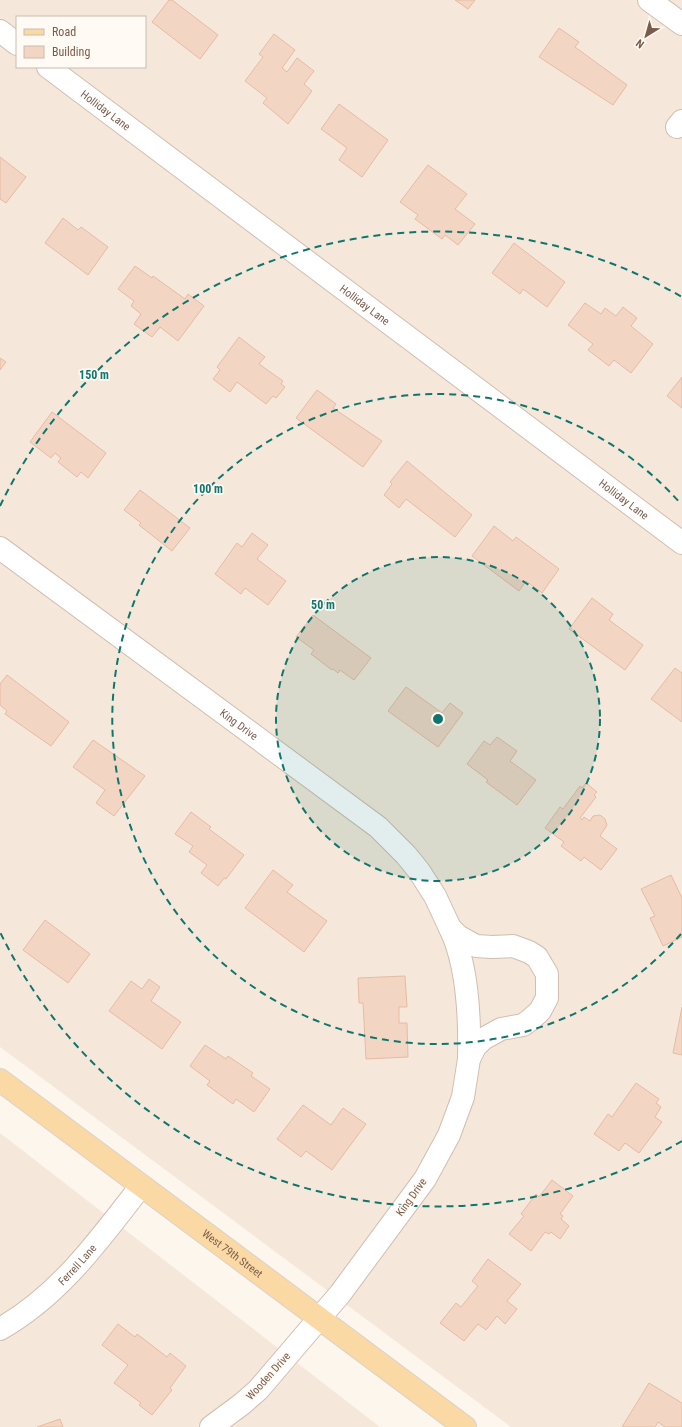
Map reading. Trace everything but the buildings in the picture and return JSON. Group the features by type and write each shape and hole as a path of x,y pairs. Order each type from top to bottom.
{"main road":[{"name":"West 79th Street","path":"0,1080 465,1427"}],"street":[{"path":"649,0 682,24"},
{"path":"0,31 16,43"},
{"name":"Holliday Lane","path":"49,68 682,543"},
{"name":"King Drive","path":"0,548 378,827 406,855 419,871 435,896 456,940 470,1019 469,1059 462,1097 449,1135 425,1179 348,1284 318,1318"},
{"name":"King Drive","path":"450,928 458,936 476,946 514,946 529,952 537,957 548,978 547,998 540,1011 523,1025 501,1028 484,1039 475,1047 469,1059"},
{"name":"Ferrell Lane","path":"0,1329 37,1304 67,1278 142,1186"},
{"name":"Wooden Drive","path":"211,1427 258,1390 318,1318"}],"shaded area":[{"path":"0,0 682,0 682,1427 511,1427 0,1047"},
{"path":"0,1133 380,1427 0,1427"}]}
